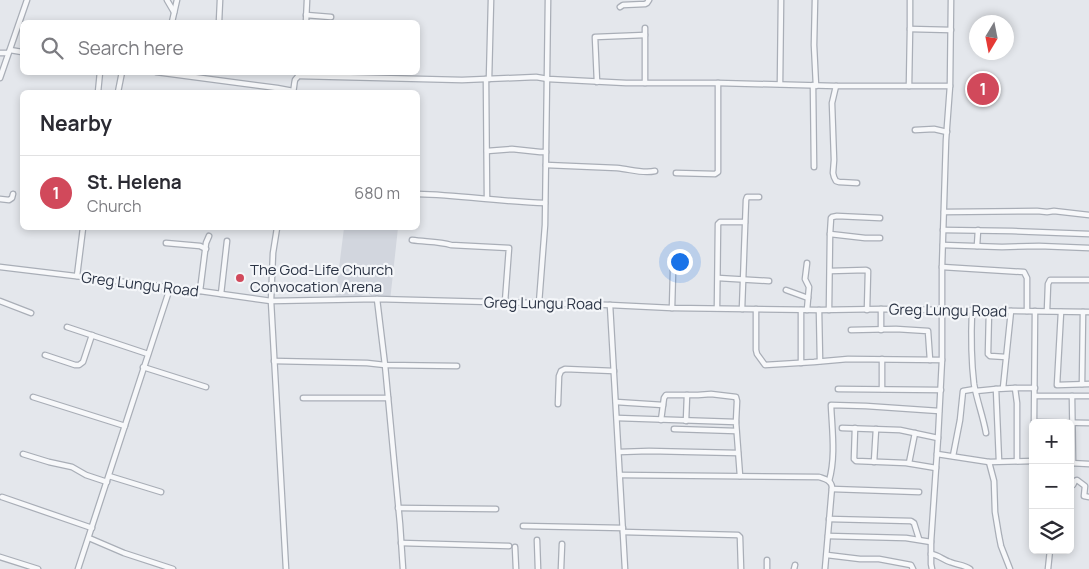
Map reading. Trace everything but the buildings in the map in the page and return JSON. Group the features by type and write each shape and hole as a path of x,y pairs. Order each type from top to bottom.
{"street":[{"path":"20,20 27,0"},
{"path":"167,0 174,12"},
{"path":"172,20 177,0"},
{"path":"219,20 220,0"},
{"path":"306,20 307,0"},
{"path":"487,198 487,79 491,0"},
{"path":"540,303 545,225 548,0"},
{"path":"620,7 622,5 645,4 649,0"},
{"path":"780,84 781,0"},
{"path":"814,167 816,0"},
{"path":"909,86 910,0"},
{"path":"932,569 931,542 942,360 942,267 950,86 951,0"},
{"path":"306,15 331,17"},
{"path":"0,78 20,20"},
{"path":"645,28 645,83"},
{"path":"910,29 951,30"},
{"path":"598,82 595,37 645,35"},
{"path":"0,53 20,52"},
{"path":"98,90 100,75"},
{"path":"118,90 121,75"},
{"path":"178,75 285,90"},
{"path":"212,80 213,75"},
{"path":"293,90 298,75"},
{"path":"326,75 462,80 536,77 598,82 815,86 950,86"},
{"path":"676,173 715,174 718,172 718,83"},
{"path":"836,86 832,103 834,177 838,182 857,183"},
{"path":"915,130 934,129 947,132"},
{"path":"487,151 512,149 546,152"},
{"path":"546,165 617,168 646,173 655,171"},
{"path":"0,199 11,200 13,194"},
{"path":"420,194 545,203"},
{"path":"742,309 747,197 759,197"},
{"path":"944,212 1054,211 1089,215"},
{"path":"829,310 831,218 834,216 880,218"},
{"path":"717,308 718,224 720,222 745,222"},
{"path":"77,276 83,230"},
{"path":"277,230 271,302 286,569"},
{"path":"943,230 1089,234"},
{"path":"977,246 978,230"},
{"path":"830,234 880,238"},
{"path":"200,291 209,236"},
{"path":"412,240 451,245 509,248 504,302"},
{"path":"221,294 228,241"},
{"path":"166,243 200,246 206,249"},
{"path":"943,245 1089,248"},
{"path":"672,259 672,308"},
{"path":"807,263 805,279 809,287 807,310"},
{"name":"Greg Lungu Road","path":"0,267 200,291 271,302 377,300 672,308 1086,312"},
{"path":"942,267 1024,272 1027,278 1027,312"},
{"path":"830,271 868,271 868,310"},
{"path":"718,278 769,281"},
{"path":"1048,311 1048,284 1050,280 1089,280"},
{"path":"79,569 170,288"},
{"path":"786,290 808,298"},
{"path":"377,300 385,365 403,569"},
{"path":"0,301 31,313"},
{"path":"610,305 625,569"},
{"path":"756,309 756,350 765,365 848,358 942,360"},
{"path":"881,309 881,330"},
{"path":"801,310 801,363"},
{"path":"819,310 820,361"},
{"path":"972,310 971,346 976,390 986,433"},
{"path":"989,310 988,354 990,356 1006,358"},
{"path":"1004,388 1011,311"},
{"path":"1034,419 1035,311"},
{"path":"1061,312 1057,385 1089,384"},
{"path":"1082,384 1086,312"},
{"path":"67,327 148,354"},
{"path":"851,330 928,331 930,360"},
{"path":"45,355 79,365 83,362 92,335"},
{"path":"882,359 882,389"},
{"path":"274,361 457,366"},
{"path":"143,367 206,387"},
{"path":"558,404 559,376 565,369 614,371"},
{"path":"1014,388 1017,403 1017,461"},
{"path":"953,456 960,420 963,390 1035,388"},
{"path":"838,389 940,390"},
{"path":"996,389 999,461"},
{"path":"661,420 666,395 711,394 736,397 736,431 740,476"},
{"path":"686,421 687,395"},
{"path":"1035,396 1089,396"},
{"path":"1072,396 1073,419"},
{"path":"34,397 125,426"},
{"path":"303,398 388,398"},
{"path":"616,402 663,405"},
{"path":"829,481 832,471 831,405 939,411"},
{"path":"617,418 736,422"},
{"path":"1074,423 1089,423"},
{"path":"842,428 900,430 938,438"},
{"path":"855,428 855,460 909,463 936,468"},
{"path":"674,429 736,431"},
{"path":"874,462 876,429"},
{"path":"909,463 915,433"},
{"path":"619,452 738,453"},
{"path":"23,454 72,467 86,475 107,482"},
{"path":"937,454 989,462 1029,461"},
{"path":"989,462 994,481 999,536 1010,569"},
{"path":"1074,463 1089,464"},
{"path":"620,475 819,477 829,481 832,484 832,489 825,569"},
{"path":"109,476 161,492"},
{"path":"1074,483 1077,480 1085,486 1084,496 1089,497"},
{"path":"832,489 918,492"},
{"path":"2,497 92,528"},
{"path":"398,508 496,509"},
{"path":"829,519 911,521 914,523 919,539"},
{"path":"523,526 738,536 740,537 741,569"},
{"path":"828,536 870,536 919,539 931,542"},
{"path":"89,538 124,553 173,569"},
{"path":"537,540 538,569"},
{"path":"401,543 509,546"},
{"path":"561,569 562,544"},
{"path":"515,548 516,569"},
{"path":"931,554 954,564 964,565 970,569"},
{"path":"1048,569 1050,554"},
{"path":"827,556 894,561 911,565 913,569"},
{"path":"0,557 38,569"},
{"path":"767,560 767,569"}],"shaded area":[{"path":"344,230 398,230 390,301 374,298 366,293 360,297 335,300"}],"place":[{"name":"St. Helena","path":"983,89"},
{"name":"The God-Life Church Convocation Arena","path":"240,278"}]}
